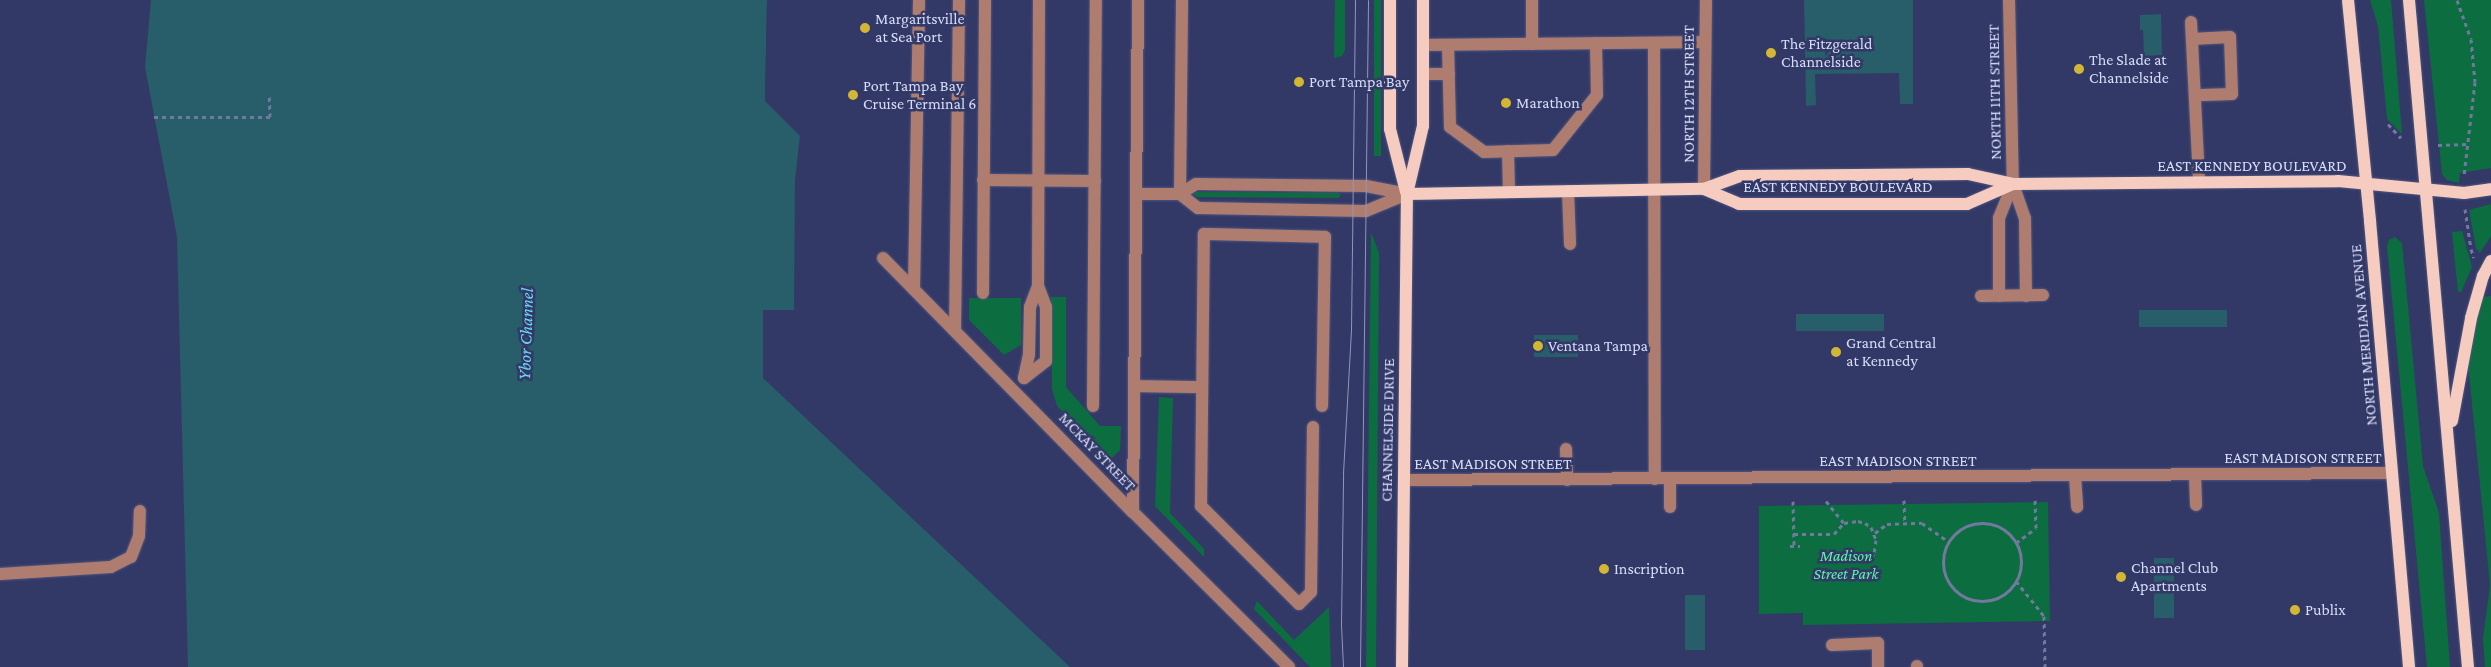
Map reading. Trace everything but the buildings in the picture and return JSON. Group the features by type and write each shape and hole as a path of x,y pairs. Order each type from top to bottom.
{"main road":[{"name":"CHANNELSIDE DRIVE","path":"1390,0 1390,129 1407,194"},
{"name":"CHANNELSIDE DRIVE","path":"1402,667 1407,194 1423,126 1422,0"},
{"path":"2409,0 2468,667"},
{"name":"NORTH MERIDIAN AVENUE","path":"2346,1 2366,183 2409,667"},
{"name":"EAST KENNEDY BOULEVARD","path":"1704,189 1740,176 1968,174 2013,184 2338,181 2427,191 2464,193 2491,189"},
{"name":"EAST KENNEDY BOULEVARD","path":"1704,189 1739,204 1966,204 2013,184"},
{"path":"1407,194 1704,189"},
{"path":"2449,438 2471,318 2483,276 2491,261"}],"street":[{"path":"914,289 918,0"},
{"path":"955,331 959,0"},
{"path":"983,293 985,0"},
{"path":"1024,378 1029,354 1030,307 1038,286 1039,0"},
{"path":"1093,406 1096,0"},
{"path":"1133,512 1138,0"},
{"path":"1180,194 1182,0"},
{"path":"1532,0 1532,44"},
{"name":"NORTH 12TH STREET","path":"1704,189 1706,0"},
{"name":"NORTH 11TH STREET","path":"2009,0 2013,184"},
{"path":"2191,22 2199,182"},
{"path":"2192,39 2230,37 2232,94 2195,95"},
{"path":"1423,45 1705,42"},
{"path":"1448,45 1450,128 1484,152 1553,150 1597,95 1596,43"},
{"path":"1654,43 1655,479"},
{"path":"1423,74 1449,74"},
{"path":"1508,151 1509,191"},
{"path":"983,180 1095,181"},
{"path":"1136,194 1180,194 1196,184 1366,186 1407,194"},
{"path":"2013,184 2025,218 2026,296"},
{"path":"1999,296 1999,218 2013,184"},
{"path":"1568,190 1570,244"},
{"path":"1180,194 1198,208 1366,211 1407,194"},
{"path":"1312,426 1311,592 1299,604 1201,506 1204,234 1325,237 1322,406"},
{"name":"MCKAY STREET","path":"883,258 1133,512 1289,667"},
{"path":"1013,390 1024,378 1046,361 1046,307 1038,286"},
{"path":"1981,296 2043,295"},
{"path":"1134,386 1202,388"},
{"path":"1566,449 1567,480"},
{"name":"EAST MADISON STREET","path":"1404,480 2392,474"},
{"path":"2195,475 2196,505"},
{"path":"2075,476 2077,508"},
{"path":"1670,479 1670,507"},
{"path":"0,574 111,567 131,557 139,536 140,511"},
{"path":"1832,645 1878,644 1878,667"}],"path":[{"path":"2457,0 2470,39 2474,61 2474,111 2464,182"},
{"path":"154,116 270,116 269,94"},
{"path":"2388,124 2401,138"},
{"path":"2438,145 2468,144"},
{"path":"2465,209 2471,249 2476,261"},
{"path":"2016,543 2036,528 2036,498"},
{"path":"1904,500 1905,524"},
{"path":"1793,501 1794,534 1792,546 1800,546"},
{"path":"1826,501 1844,523"},
{"path":"1794,534 1834,534 1844,523 1858,521 1871,527 1875,533 1876,547 1867,561"},
{"path":"1875,533 1887,524 1922,523 1949,542"},
{"path":"1974,523 1987,523 1999,527 2010,534 2016,543 2021,557 2020,570 2016,580 2006,592 1995,599 1982,601 1970,599 1958,593 1949,584 1942,560 1949,542 1962,528 1974,523"},
{"path":"2016,580 2044,616 2046,667"}],"green space":[{"path":"1335,0 1345,0 1345,50 1342,56 1334,58"},
{"path":"1374,0 1381,0 1381,156 1374,156"},
{"path":"2370,0 2391,0 2402,134 2387,119 2378,26"},
{"path":"2424,0 2491,0 2491,168 2460,173 2459,183 2447,180 2442,174"},
{"path":"1197,192 1338,193 1341,195 1338,198 1197,197 1193,194"},
{"path":"2491,204 2491,236 2480,253 2476,248 2469,210"},
{"path":"2462,231 2472,267 2461,292 2458,292 2452,232"},
{"path":"1371,232 1379,253 1376,667 1366,667"},
{"path":"2395,237 2402,243 2423,466 2439,513 2450,667 2427,667 2387,246 2389,240"},
{"path":"2491,296 2491,667 2485,667 2483,639 2490,585 2468,364 2481,297"},
{"path":"1051,297 1066,297 1066,387 1100,426 1121,426 1120,450 1110,460 1057,406 1052,389"},
{"path":"969,298 1021,298 1021,345 1004,355 969,320"},
{"path":"1159,397 1173,398 1170,513 1204,549 1204,557 1155,506"},
{"name":"Madison Street Park","path":"2048,502 2050,621 1803,625 1803,613 1759,614 1759,506"},
{"path":"1257,601 1294,640 1329,607 1331,667 1310,667 1254,609"}],"water":[{"name":"Ybor Channel","path":"151,0 767,0 765,100 800,135 795,180 794,310 763,310 763,378 1070,667 188,667 177,237 145,67"},
{"path":"1804,0 1913,0 1913,104 1900,104 1899,73 1815,74 1816,105 1806,106"},
{"path":"2161,14 2162,55 2144,56 2143,30 2140,30 2140,15"},
{"path":"2139,310 2227,310 2227,327 2139,327"},
{"path":"1796,314 1884,314 1884,331 1796,331"},
{"path":"1534,335 1578,335 1578,357 1534,357"},
{"path":"2154,558 2174,558 2174,618 2154,618"},
{"path":"1685,595 1705,595 1705,650 1685,650"}],"pier":[{"path":"767,0 769,0 768,99 802,134 802,138 765,101"}],"tram line":[{"path":"1343,667 1341,625 1343,473 1351,330 1355,0"},
{"path":"1360,667 1368,0"}],"place":[{"name":"Margaritsville at Sea Port","path":"865,28"},
{"name":"The Fitzgerald Channelside","path":"1771,53"},
{"name":"The Slade at Channelside","path":"2079,69"},
{"name":"Port Tampa Bay","path":"1299,82"},
{"name":"Port Tampa Bay Cruise Terminal 6","path":"853,95"},
{"name":"Marathon","path":"1506,103"},
{"name":"Ventana Tampa","path":"1538,346"},
{"name":"Grand Central at Kennedy","path":"1836,352"},
{"name":"Inscription","path":"1604,569"},
{"name":"Channel Club Apartments","path":"2121,577"},
{"name":"Publix","path":"2295,610"}]}
